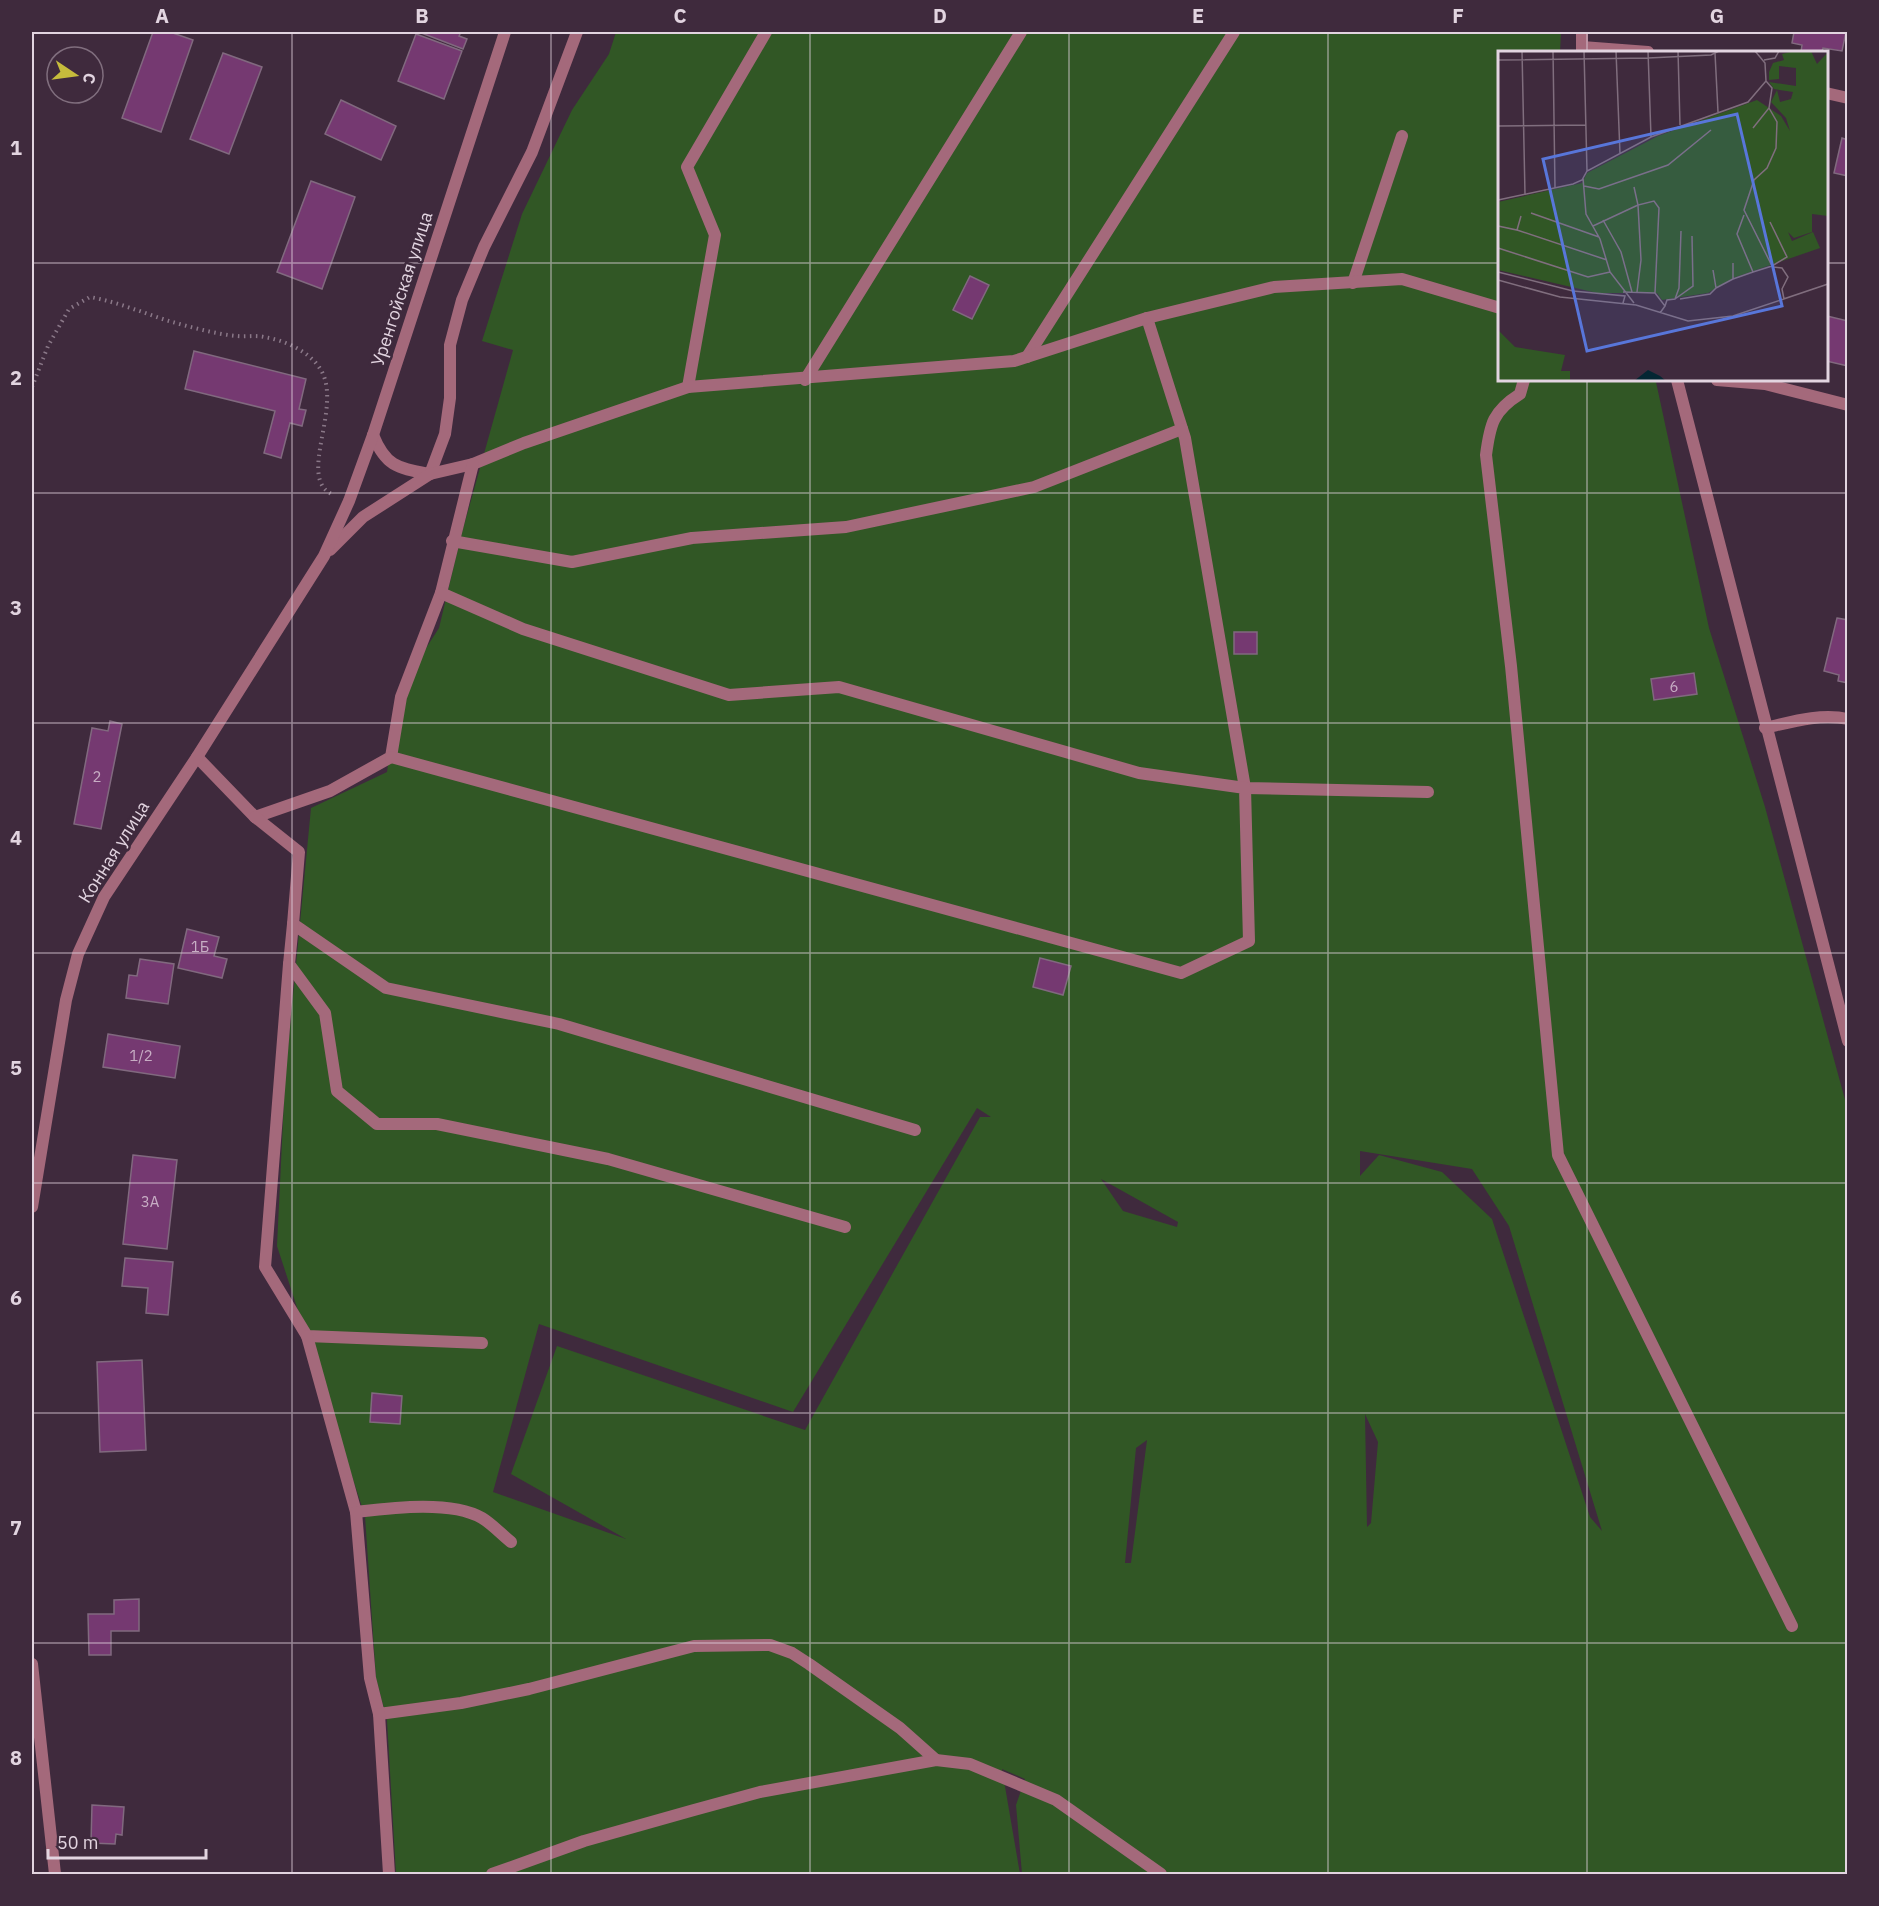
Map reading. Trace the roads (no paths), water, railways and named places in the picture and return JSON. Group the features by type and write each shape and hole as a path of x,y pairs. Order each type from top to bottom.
{"street":[{"name":"Уренгойская улица","path":"324,555 349,501 373,435 506,32"},
{"path":"430,474 445,434 450,398 450,345 462,300 483,247 532,152 577,32"},
{"path":"688,387 715,235 687,167 766,32"},
{"path":"805,380 1021,32"},
{"path":"1028,357 1234,32"},
{"path":"1582,32 1582,50 1615,51"},
{"path":"1828,93 1848,98"},
{"path":"1353,283 1402,136"},
{"path":"324,555 363,517 430,474 473,464 524,442 688,387 805,380 1014,361 1147,318 1274,287 1402,279 1498,307"},
{"path":"255,817 330,791 391,757 1181,973 1249,941 1245,788 1182,429 1147,318"},
{"path":"1524,381 1520,394 1501,405 1489,429 1486,455 1511,666 1558,1155 1792,1626"},
{"path":"1681,381 1765,728 1848,1041"},
{"path":"1729,381 1765,384 1848,405"},
{"path":"452,542 572,562 692,538 846,527 1034,487 1182,429"},
{"path":"373,435 382,456 403,469 430,474"},
{"path":"391,757 401,697 441,593 473,464"},
{"name":"Конная улица","path":"32,1207 64,1011 78,954 104,897 197,757 324,555"},
{"path":"441,593 523,629 729,695 839,687 1139,773 1245,788 1428,792"},
{"path":"1765,728 1802,719 1837,716 1848,718"},
{"path":"197,757 255,817 299,852 265,1267 307,1336 356,1512 370,1678 379,1714 389,1875"},
{"path":"293,924 386,988 559,1024 915,1130"},
{"path":"289,964 325,1013 337,1091 377,1124 438,1124 608,1159 845,1227"},
{"path":"307,1336 482,1343"},
{"path":"356,1512 403,1507 439,1507 481,1517 511,1542"},
{"path":"379,1714 529,1689 694,1646 770,1645 792,1653 809,1664 900,1728 936,1760"},
{"path":"32,1664 55,1875"},
{"path":"492,1875 584,1841 760,1792 936,1760 970,1764 1056,1800 1161,1875"}]}
